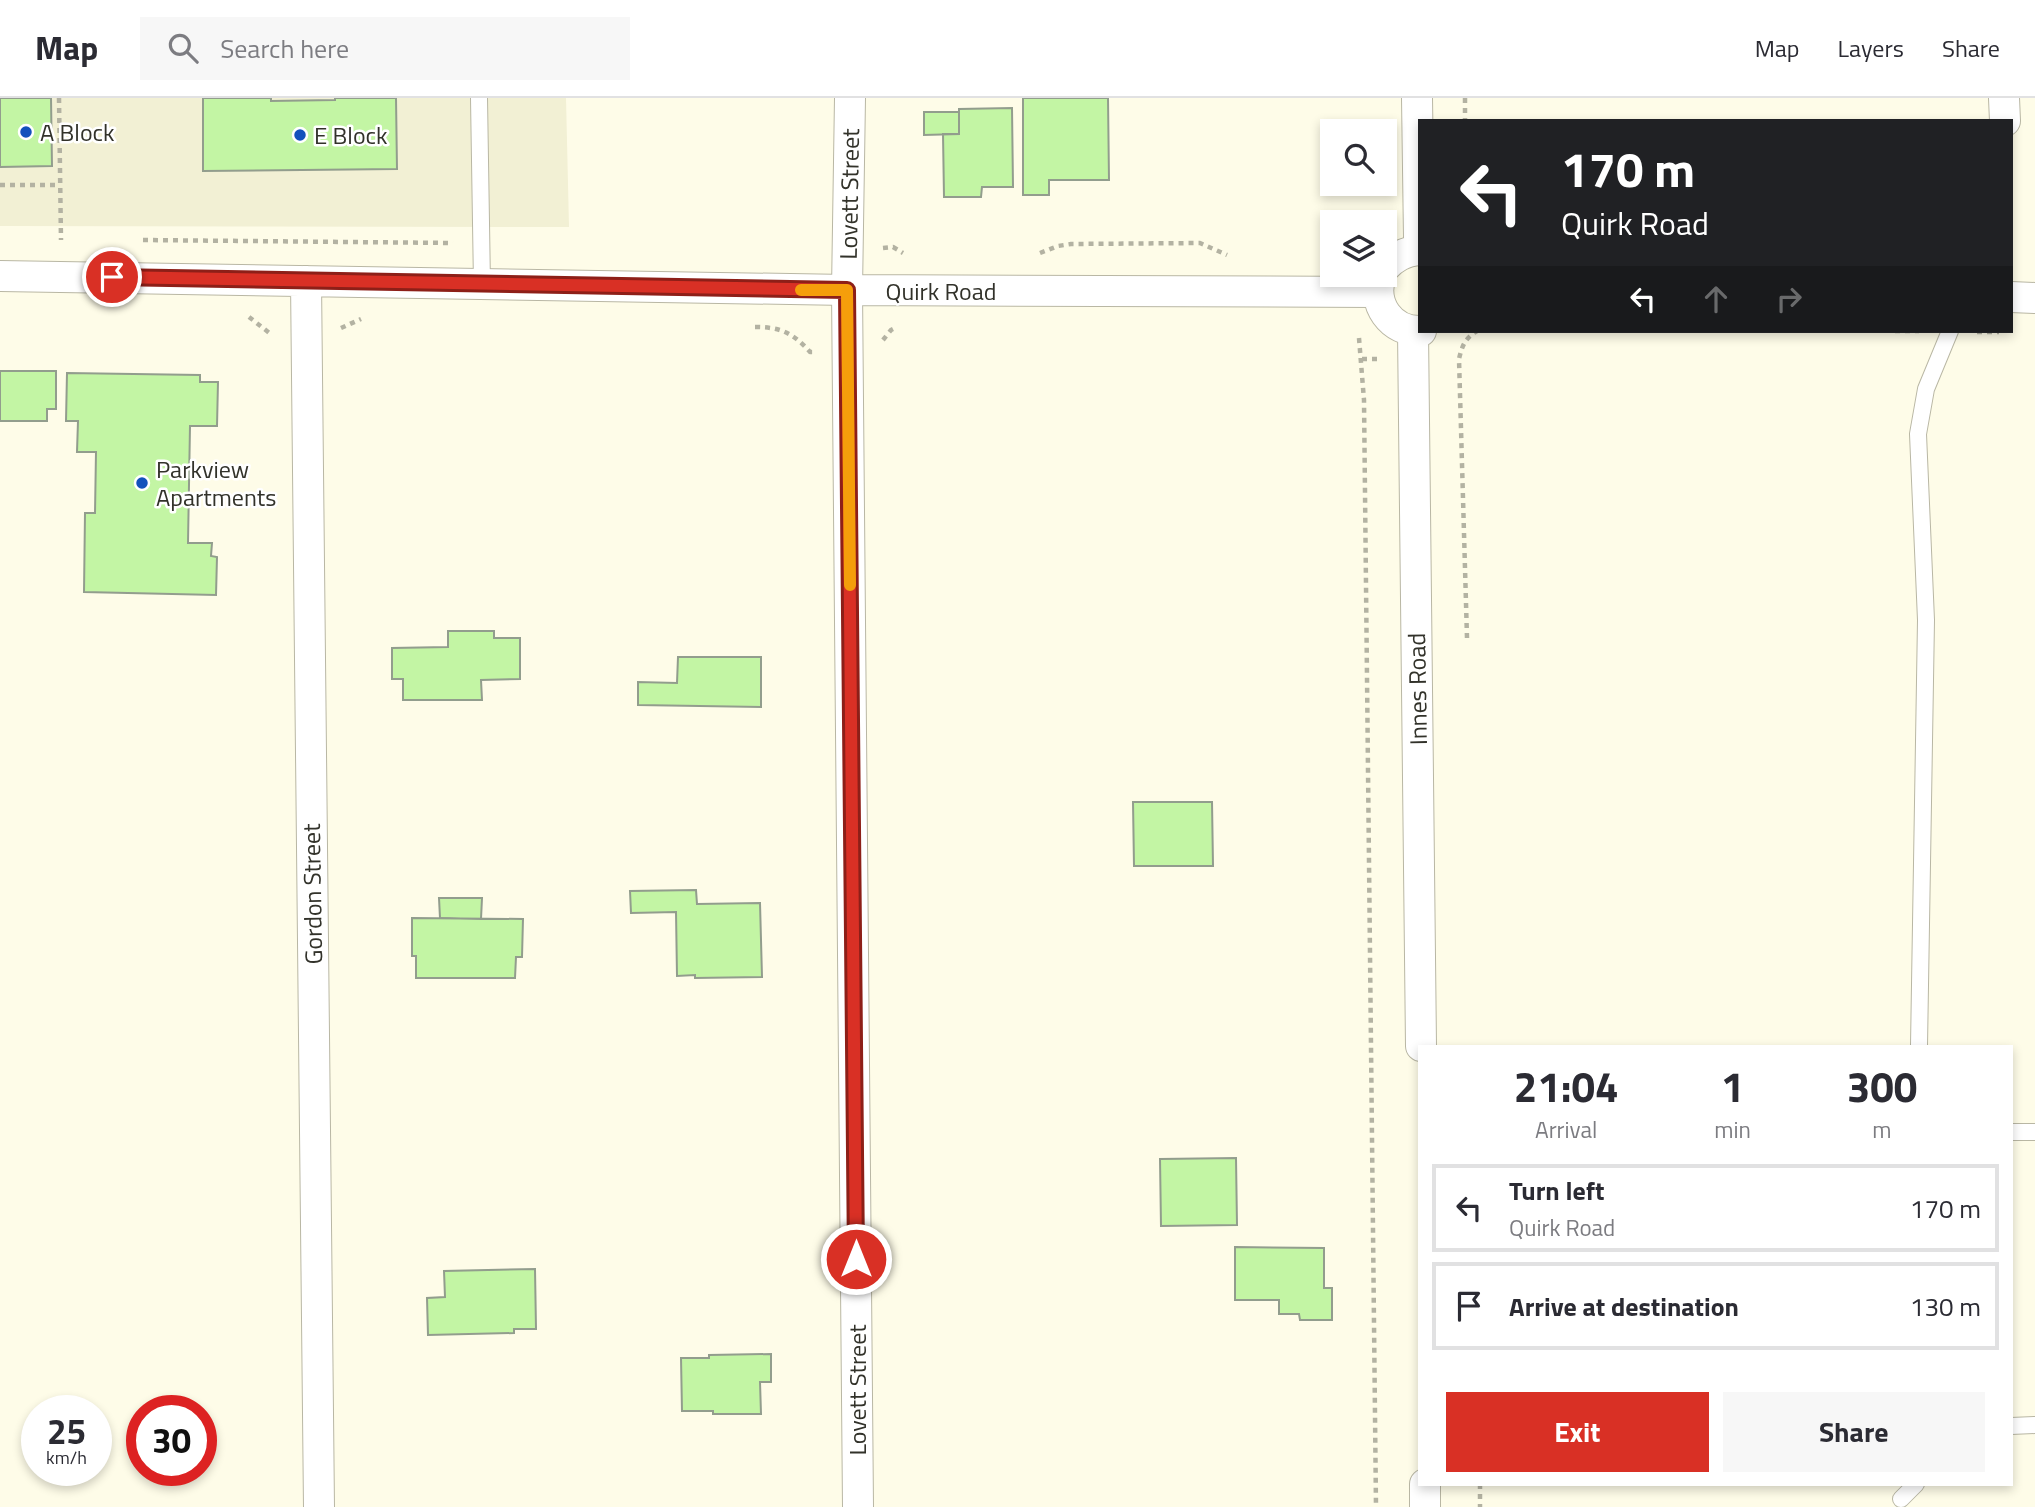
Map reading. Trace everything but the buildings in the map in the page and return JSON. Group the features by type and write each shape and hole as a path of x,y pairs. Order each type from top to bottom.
{"street":[{"name":"Lovett Street","path":"850,98 847,290 858,1507"},
{"path":"1417,98 1418,168"},
{"path":"2004,98 2004,119"},
{"path":"1397,257 1418,250"},
{"name":"Quirk Road","path":"0,276 847,290 1320,283"},
{"name":"Gordon Street","path":"306,281 319,1507"},
{"path":"1375,287 1380,306 1388,318 1399,327 1417,331"},
{"path":"2013,297 2035,298"},
{"name":"Innes Road","path":"1417,331 1420,1045"},
{"path":"1424,1507 1425,1486"}],"lane":[{"path":"479,98 482,285"},
{"path":"1919,1045 1926,620 1918,434 1926,389 1949,333"},
{"path":"2013,1132 2035,1132"},
{"path":"2013,1426 2035,1425"},
{"path":"1902,1499 1914,1486"}],"path":[{"path":"59,98 61,240"},
{"path":"1465,98 1465,119"},
{"path":"0,185 60,185"},
{"path":"131,240 482,243"},
{"path":"1031,256 1071,244 1200,243 1231,257"},
{"path":"849,249 892,247 909,255"},
{"path":"1372,287 1355,327 1360,341 1364,400 1376,1507"},
{"path":"238,317 251,317 271,335 335,335 339,329 361,319"},
{"path":"749,327 775,327 798,338 810,352 878,350 891,330 900,325"},
{"path":"1467,638 1459,359 1462,346 1473,333"},
{"path":"1480,1486 1480,1507"}],"shaded area":[{"path":"0,98 566,98 569,227 0,226"}],"slow traffic":[{"path":"801,290 847,290 850,585"}],"place":[{"name":"A Block","path":"26,132"},
{"name":"E Block","path":"300,135"},
{"name":"Parkview Apartments","path":"142,483"}],"route":[{"path":"112,277 847,290 856,1259"}]}
